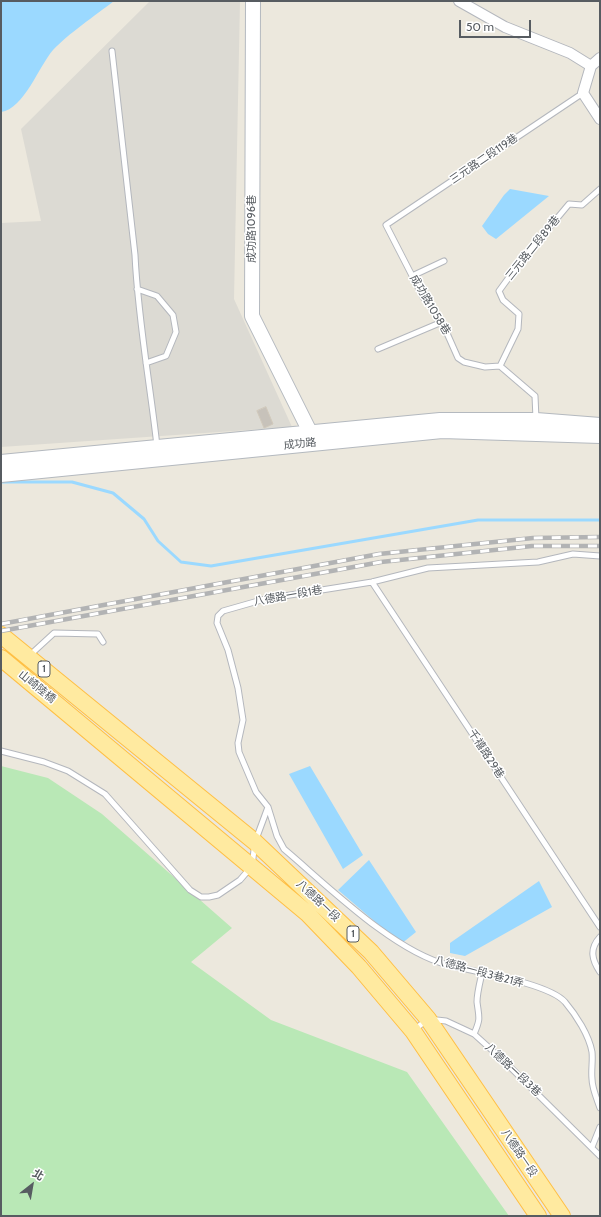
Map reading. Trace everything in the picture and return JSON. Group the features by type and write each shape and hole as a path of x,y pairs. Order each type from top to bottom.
{"main road":[{"name":"山崎陸橋","path":"1,634 86,704"},
{"name":"山崎陸橋","path":"1,658 73,717"},
{"name":"八德路一段","path":"86,704 255,842 371,952 428,1019 562,1216"},
{"name":"八德路一段","path":"73,717 312,918 359,967 413,1031 538,1216"}],"street":[{"name":"成功路1096巷","path":"253,1 252,316 311,437"},
{"path":"459,1 505,27 570,53 591,66"},
{"path":"600,58 591,66 583,93 600,119"},
{"name":"成功路","path":"1,475 157,453 311,437 600,425"},
{"name":"成功路","path":"535,427 600,436"},
{"name":"成功路","path":"1,462 157,453"}],"lane":[{"path":"112,50 135,255 137,290 152,399 157,453"},
{"name":"三元路二段119巷","path":"386,225 583,93"},
{"name":"三元路二段89巷","path":"500,366 518,329 519,314 503,300 499,291 518,265 569,204 582,205 600,189"},
{"name":"成功路1058巷","path":"386,225 424,297 442,322 458,358 464,362 485,367 500,366"},
{"path":"412,276 444,261"},
{"path":"137,290 157,296 173,315 176,332 166,356 146,363"},
{"path":"378,348 442,322"},
{"path":"500,366 535,396 535,427"},
{"name":"八德路一段1巷","path":"268,806 256,792 239,752 238,743 243,720 238,688 228,650 217,623 218,616 223,611 265,599 372,582 428,568 538,562 573,554 600,556"},
{"name":"千禧路29巷","path":"372,582 600,927"},
{"path":"29,657 54,633 98,634 103,642"},
{"path":"1,752 44,762 68,771 105,794 190,890 201,897 218,895 240,880 252,866 255,842 268,806"},
{"name":"八德路一段3巷21弄","path":"268,806 277,836 284,849 386,933 418,954 446,965 549,990 564,1000 579,1022 590,1045 593,1062 592,1080 600,1108"},
{"path":"600,937 593,947 592,959 600,972"},
{"path":"474,1034 480,1013 477,1001 482,973"},
{"path":"413,1031 428,1019"},
{"name":"八德路一段3巷","path":"428,1019 446,1020 474,1034 600,1156"},
{"path":"592,1147 600,1127"}],"shaded area":[{"path":"150,1 240,1 234,299 292,427 1,447 1,223 41,221 21,129"}],"green space":[{"path":"1,766 48,778 102,814 232,928 191,962 271,1020 407,1072 509,1216 1,1216"}],"water":[{"path":"1,1 114,1 59,44 48,57 24,95 9,109 1,112"},
{"path":"510,189 549,196 496,239 488,234 482,226"},
{"path":"310,766 363,855 343,869 289,774"},
{"path":"369,860 416,932 401,944 338,890"},
{"path":"539,881 552,907 465,956 450,953 450,943"}],"building":[{"path":"266,407 273,424 264,428 257,411"}],"waterway":[{"path":"2,482 72,482 113,493 144,519 158,541 181,562 211,566 478,520 600,520"}],"railway":[{"path":"1,624 379,554 533,538 600,537"},
{"path":"1,631 381,562 532,546 600,546"}]}
